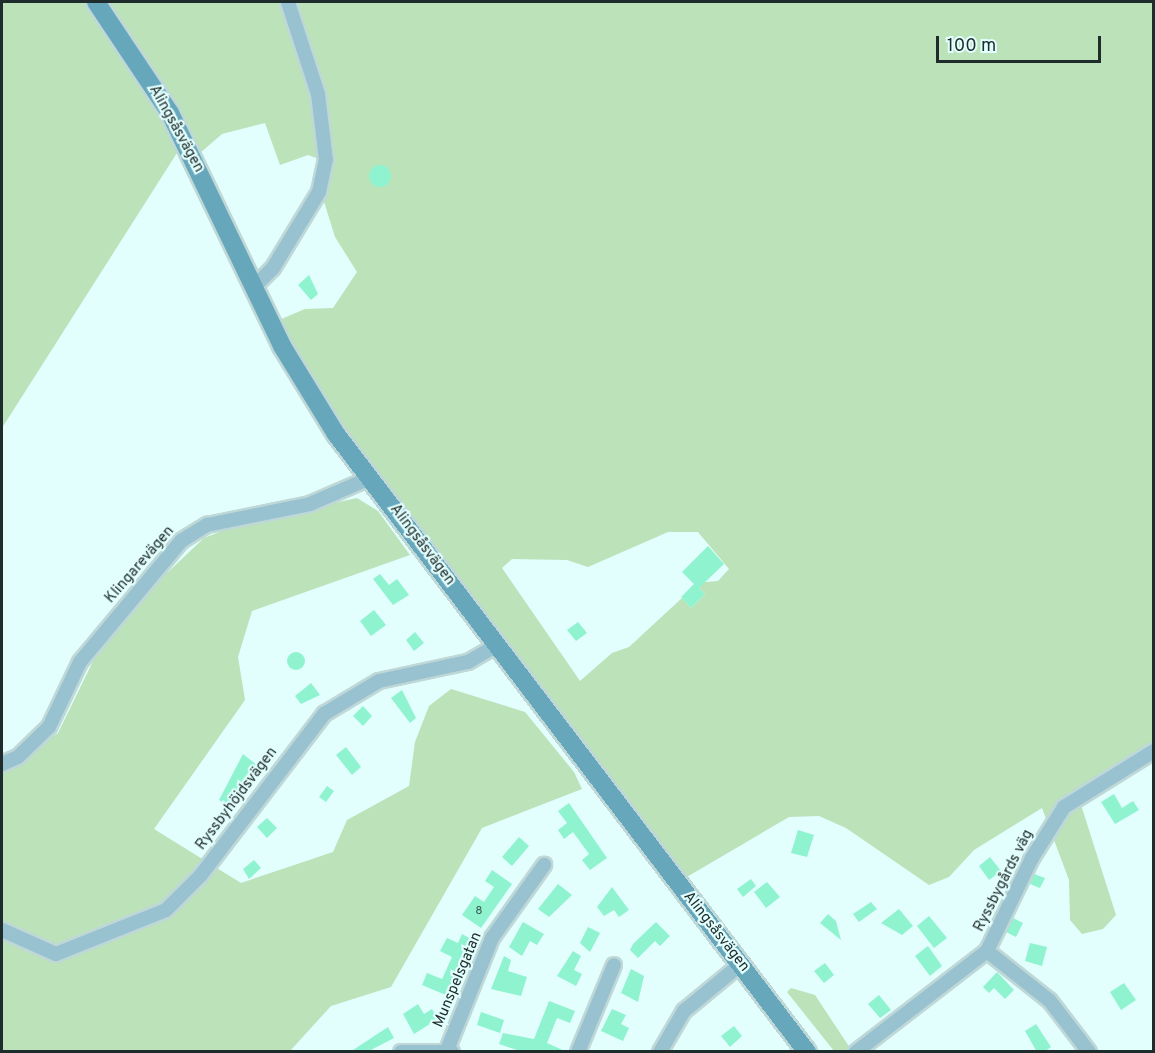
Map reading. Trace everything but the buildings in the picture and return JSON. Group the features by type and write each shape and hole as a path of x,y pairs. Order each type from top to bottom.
{"main road":[{"name":"Alingsåsvägen","path":"96,2 170,114 295,368 370,478 807,1052"}],"street":[{"path":"255,286 273,268 318,192 326,160 318,94 288,2"},
{"name":"Klingarevägen","path":"2,764 18,757 49,727 80,662 188,535 227,519 310,504 370,478"},
{"name":"Ryssbyhöjdsvägen","path":"2,930 56,954 166,910 201,875 324,714 380,681 468,662 498,645"},
{"name":"Ryssbygårds väg","path":"856,1052 987,951 1032,858 1064,807 1154,751"},
{"name":"Munspelsgatan","path":"449,1051 492,938 544,865"},
{"path":"987,951 1050,1001 1089,1052"},
{"path":"660,1052 684,1011 741,964"},
{"path":"578,1052 614,965"},
{"path":"401,1052 449,1051"}],"green space":[{"path":"2,2 1153,2 1153,745 1076,789 1116,915 1103,929 1082,934 1070,920 1069,880 1042,808 974,850 949,877 929,885 846,828 819,816 789,817 685,878 346,432 296,352 279,320 305,309 333,308 357,272 335,237 321,192 333,164 308,155 280,165 265,123 222,134 200,153 189,134 2,428","holes":["668,532 698,532 729,569 718,581 694,583 705,594 691,608 682,598 629,647 612,653 580,681 502,568 512,559 567,560 588,567"]},
{"path":"357,498 378,511 410,555 252,611 238,657 245,700 154,829 241,883 333,852 347,820 409,786 415,742 429,706 451,689 525,712 574,772 582,789 482,828 391,987 331,1006 290,1051 2,1052 2,771 58,733 97,653 147,592 204,538 242,523"},
{"path":"791,988 815,995 852,1051 834,1051 787,992"}]}
